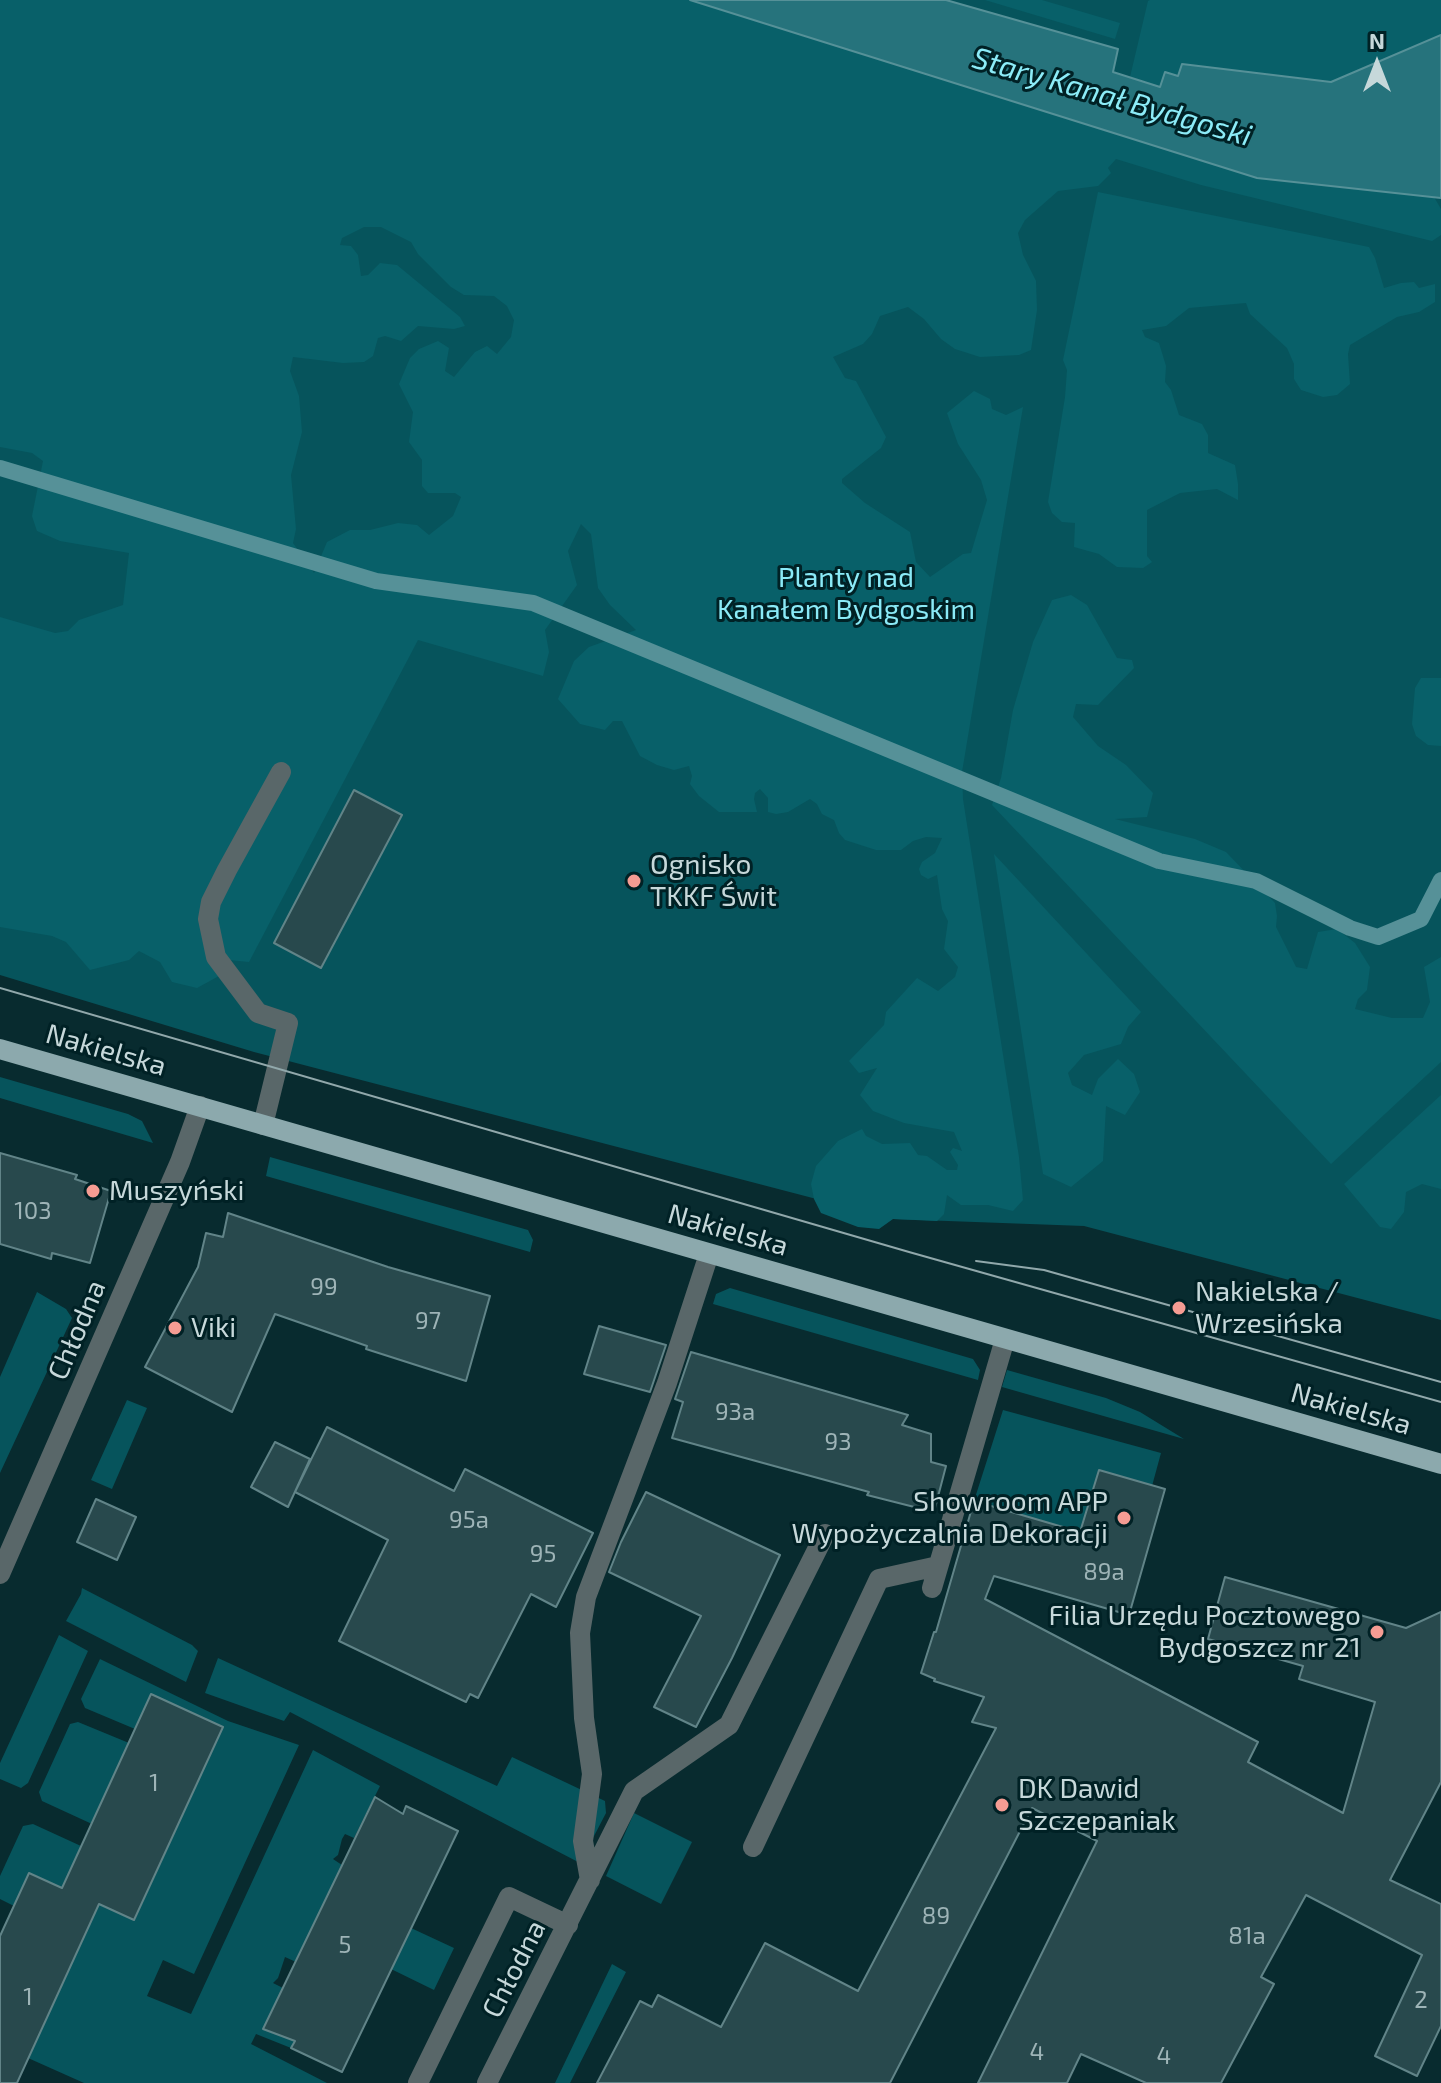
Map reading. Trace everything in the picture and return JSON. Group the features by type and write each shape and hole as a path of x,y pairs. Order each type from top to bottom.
{"main road":[{"name":"Nakielska","path":"0,1049 1441,1464"}],"street":[{"path":"263,1125 288,1023 258,1013 216,957 208,919 211,902 281,772"},
{"name":"Chłodna","path":"0,1574 180,1162 200,1106"},
{"path":"590,1880 583,1841 592,1774 584,1718 580,1633 586,1597 667,1383 709,1254"},
{"path":"932,1588 1005,1339"},
{"name":"Chłodna","path":"487,2083 634,1791 729,1725 825,1534"},
{"path":"753,1847 879,1579 938,1566"},
{"path":"418,2083 509,1897 568,1925"}],"green space":[{"name":"Planty nad Kanałem Bydgoskim","path":"0,0 1441,0 1441,1320 1084,1226 893,1219 254,1052 0,975"},
{"path":"0,0 690,0 1257,178 1434,197 1441,209 1441,235 1432,241 1201,185 1116,159 1108,168 1111,173 1098,186 1058,191 1025,220 1018,233 1023,255 1036,281 1037,310 1031,350 1019,355 980,357 955,349 908,307 880,316 872,334 863,344 833,357 845,378 856,381 886,437 881,448 842,479 842,483 865,503 910,532 916,562 930,577 963,554 971,553 987,500 981,480 958,444 947,413 974,391 990,399 992,409 1006,415 1023,407 962,772 963,799 1019,1157 1023,1200 1013,1211 988,1205 961,1205 947,1195 944,1214 937,1221 893,1219 879,1229 858,1227 821,1213 811,1184 816,1166 838,1141 862,1129 866,1136 882,1144 910,1143 918,1155 927,1156 947,1170 957,1170 958,1165 950,1152 953,1148 962,1151 954,1132 904,1123 873,1111 860,1095 877,1068 859,1073 849,1061 884,1025 886,1012 917,978 938,991 955,977 958,967 944,949 948,921 942,909 937,875 928,879 921,875 919,869 922,862 935,853 942,838 926,837 913,841 901,850 876,850 845,840 834,820 822,814 810,799 788,812 768,812 768,798 760,789 754,799 757,812 719,812 690,784 692,776 689,766 674,770 640,756 622,721 613,721 605,730 580,724 558,699 574,661 589,647 636,630 610,605 598,588 591,534 581,524 568,551 577,585 545,630 549,652 543,676 418,640 249,962 229,960 219,976 197,988 172,982 160,962 139,951 129,960 90,970 66,942 52,936 0,927 0,617 55,633 68,631 79,620 123,605 129,553 60,541 37,531 32,516 43,461 32,453 0,447","holes":["364,227 381,227 411,242 418,254 451,287 464,295 494,296 507,306 514,320 511,337 497,354 487,346 475,352 454,377 445,371 449,348 438,341 419,349 410,358 399,384 413,412 409,442 422,460 422,486 428,493 455,493 461,497 453,516 429,535 417,525 398,523 370,530 350,530 327,542 314,573 293,543 296,529 291,475 302,432 299,396 290,371 293,357 343,363 364,362 373,356 378,338 385,336 401,341 418,326 454,329 465,326 460,317 397,265 380,263 368,275 361,276 358,255 351,246 340,245 342,238"]},
{"path":"985,0 1042,0 1120,23 1115,39"},
{"path":"1150,0 1441,0 1441,35 1331,82 1183,64 1178,76 1161,87 1130,77"},
{"path":"1098,192 1369,247 1384,288 1401,283 1414,282 1419,288 1435,284 1435,302 1419,312 1397,317 1350,345 1350,384 1337,395 1323,397 1301,390 1294,379 1294,364 1287,348 1250,314 1246,303 1189,308 1166,326 1142,330 1145,337 1159,343 1166,366 1165,382 1179,415 1202,424 1208,435 1208,453 1235,465 1238,484 1238,500 1217,489 1180,493 1147,510 1147,556 1152,562 1143,568 1117,567 1099,554 1074,547 1075,523 1062,522 1052,513 1048,502 1065,397 1067,370 1063,360"},
{"path":"1071,595 1087,605 1117,658 1132,660 1134,668 1098,705 1076,704 1073,717 1098,746 1126,765 1153,793 1147,817 1115,819 1195,839 1226,852 1275,903 1276,927 1296,967 1307,969 1318,932 1337,929 1355,943 1370,967 1367,990 1358,999 1355,1009 1392,1018 1423,1018 1430,1002 1424,967 1441,957 1441,1062 1331,1164 992,805 1001,778 1013,710 1033,642 1052,600"},
{"path":"1421,678 1441,678 1441,746 1428,745 1416,736 1412,724 1415,688"},
{"path":"994,854 1141,1012 1128,1027 1121,1044 1084,1055 1068,1073 1072,1085 1092,1095 1098,1079 1118,1059 1134,1074 1140,1092 1125,1115 1106,1106 1103,1161 1071,1187 1043,1174"},
{"path":"0,1077 128,1114 142,1121 153,1143 0,1098"},
{"path":"1441,1095 1441,1189 1422,1184 1406,1192 1404,1212 1391,1229 1380,1227 1344,1184"},
{"path":"270,1157 528,1230 533,1240 530,1252 266,1176"},
{"path":"730,1288 973,1359 980,1370 978,1380 713,1304 716,1294"},
{"path":"37,1292 66,1309 72,1318 0,1473 0,1377"},
{"path":"1007,1370 1106,1398 1140,1412 1184,1439 1002,1387"},
{"path":"127,1400 147,1408 112,1489 91,1480"},
{"path":"1003,1410 1161,1453 1152,1486 1099,1470 1080,1532 974,1501"},
{"path":"82,1588 192,1645 198,1651 186,1682 66,1621"},
{"path":"59,1635 88,1651 28,1783 21,1788 0,1779 0,1763"},
{"path":"218,1658 497,1786 512,1757 605,1801 606,1813 580,1863 290,1712 284,1721 205,1693"},
{"path":"100,1659 228,1721 299,1745 194,1974 163,1960 147,1996 191,2014 313,1750 380,1786 354,1838 345,1834 342,1839 338,1855 333,1859 342,1865 296,1962 285,1957 278,1978 273,1983 283,1988 295,2040 291,2048 256,2034 251,2044 327,2083 84,2083 28,2058 99,1904 135,1919 223,1727 151,1694 135,1729 85,1708 81,1699"},
{"path":"78,1722 129,1743 92,1824 42,1801 39,1792 70,1724"},
{"path":"634,1813 692,1842 661,1904 606,1876"},
{"path":"33,1824 81,1846 62,1888 14,1906 0,1899 0,1876 23,1826"},
{"path":"411,1928 454,1948 434,1990 391,1969"},
{"path":"612,1964 626,1972 570,2083 555,2083"}],"water":[{"name":"Stary Kanał Bydgoski","path":"690,0 946,0 1118,49 1113,72 1160,87 1165,72 1178,76 1182,64 1331,82 1441,35 1441,198 1257,178"}],"building":[{"path":"354,790 402,815 321,968 274,943"},
{"path":"0,1153 77,1175 75,1179 111,1191 90,1263 52,1253 51,1259 0,1244"},
{"path":"228,1213 388,1267 490,1296 466,1381 366,1349 367,1346 275,1314 232,1412 145,1367 198,1267 206,1233 223,1237"},
{"path":"599,1326 666,1345 650,1392 584,1374"},
{"path":"691,1352 908,1415 902,1425 931,1434 931,1462 946,1466 934,1512 672,1438 683,1402 675,1399"},
{"path":"327,1427 454,1491 465,1469 593,1533 556,1607 531,1594 478,1698 470,1694 466,1702 339,1641 388,1540 295,1492"},
{"path":"275,1442 310,1459 288,1507 251,1487"},
{"path":"1099,1470 1165,1489 1129,1615 994,1576 985,1599 1258,1742 1248,1762 1343,1813 1375,1702 1299,1679 1303,1666 1208,1639 1225,1577 1406,1628 1441,1612 1441,1782 1390,1880 1441,1904 1441,2026 1417,2076 1375,2056 1422,1955 1306,1895 1261,1977 1274,1984 1221,2083 1146,2083 1081,2054 1067,2083 978,2083 1097,1841 1032,1808 890,2083 597,2083 640,2001 652,2007 658,1995 721,2027 765,1943 858,1991 996,1728 972,1722 984,1697 934,1681 921,1673 974,1501 1080,1532"},
{"path":"646,1492 780,1555 696,1727 654,1707 701,1616 609,1572"},
{"path":"96,1499 136,1517 117,1560 77,1542"},
{"path":"151,1694 223,1727 134,1920 99,1904 17,2083 0,2083 0,1936 29,1873 62,1888"},
{"path":"375,1797 403,1814 406,1806 458,1831 342,2072 291,2048 295,2041 263,2029"}],"waterway":[{"path":"0,468 376,581 533,603 1159,861 1256,881 1350,928 1378,937 1421,919 1441,880"}],"tram line":[{"path":"0,988 909,1252 1441,1402"},
{"path":"976,1261 1044,1270 1441,1382"}],"place":[{"name":"Ognisko TKKF Świt","path":"634,881"},
{"name":"Muszyński","path":"93,1191"},
{"name":"Nakielska / Wrzesińska","path":"1179,1308"},
{"name":"Viki","path":"175,1328"},
{"name":"Showroom APP Wypożyczalnia Dekoracji","path":"1124,1518"},
{"name":"Filia Urzędu Pocztowego Bydgoszcz nr 21","path":"1377,1632"},
{"name":"DK Dawid Szczepaniak","path":"1002,1805"}]}
